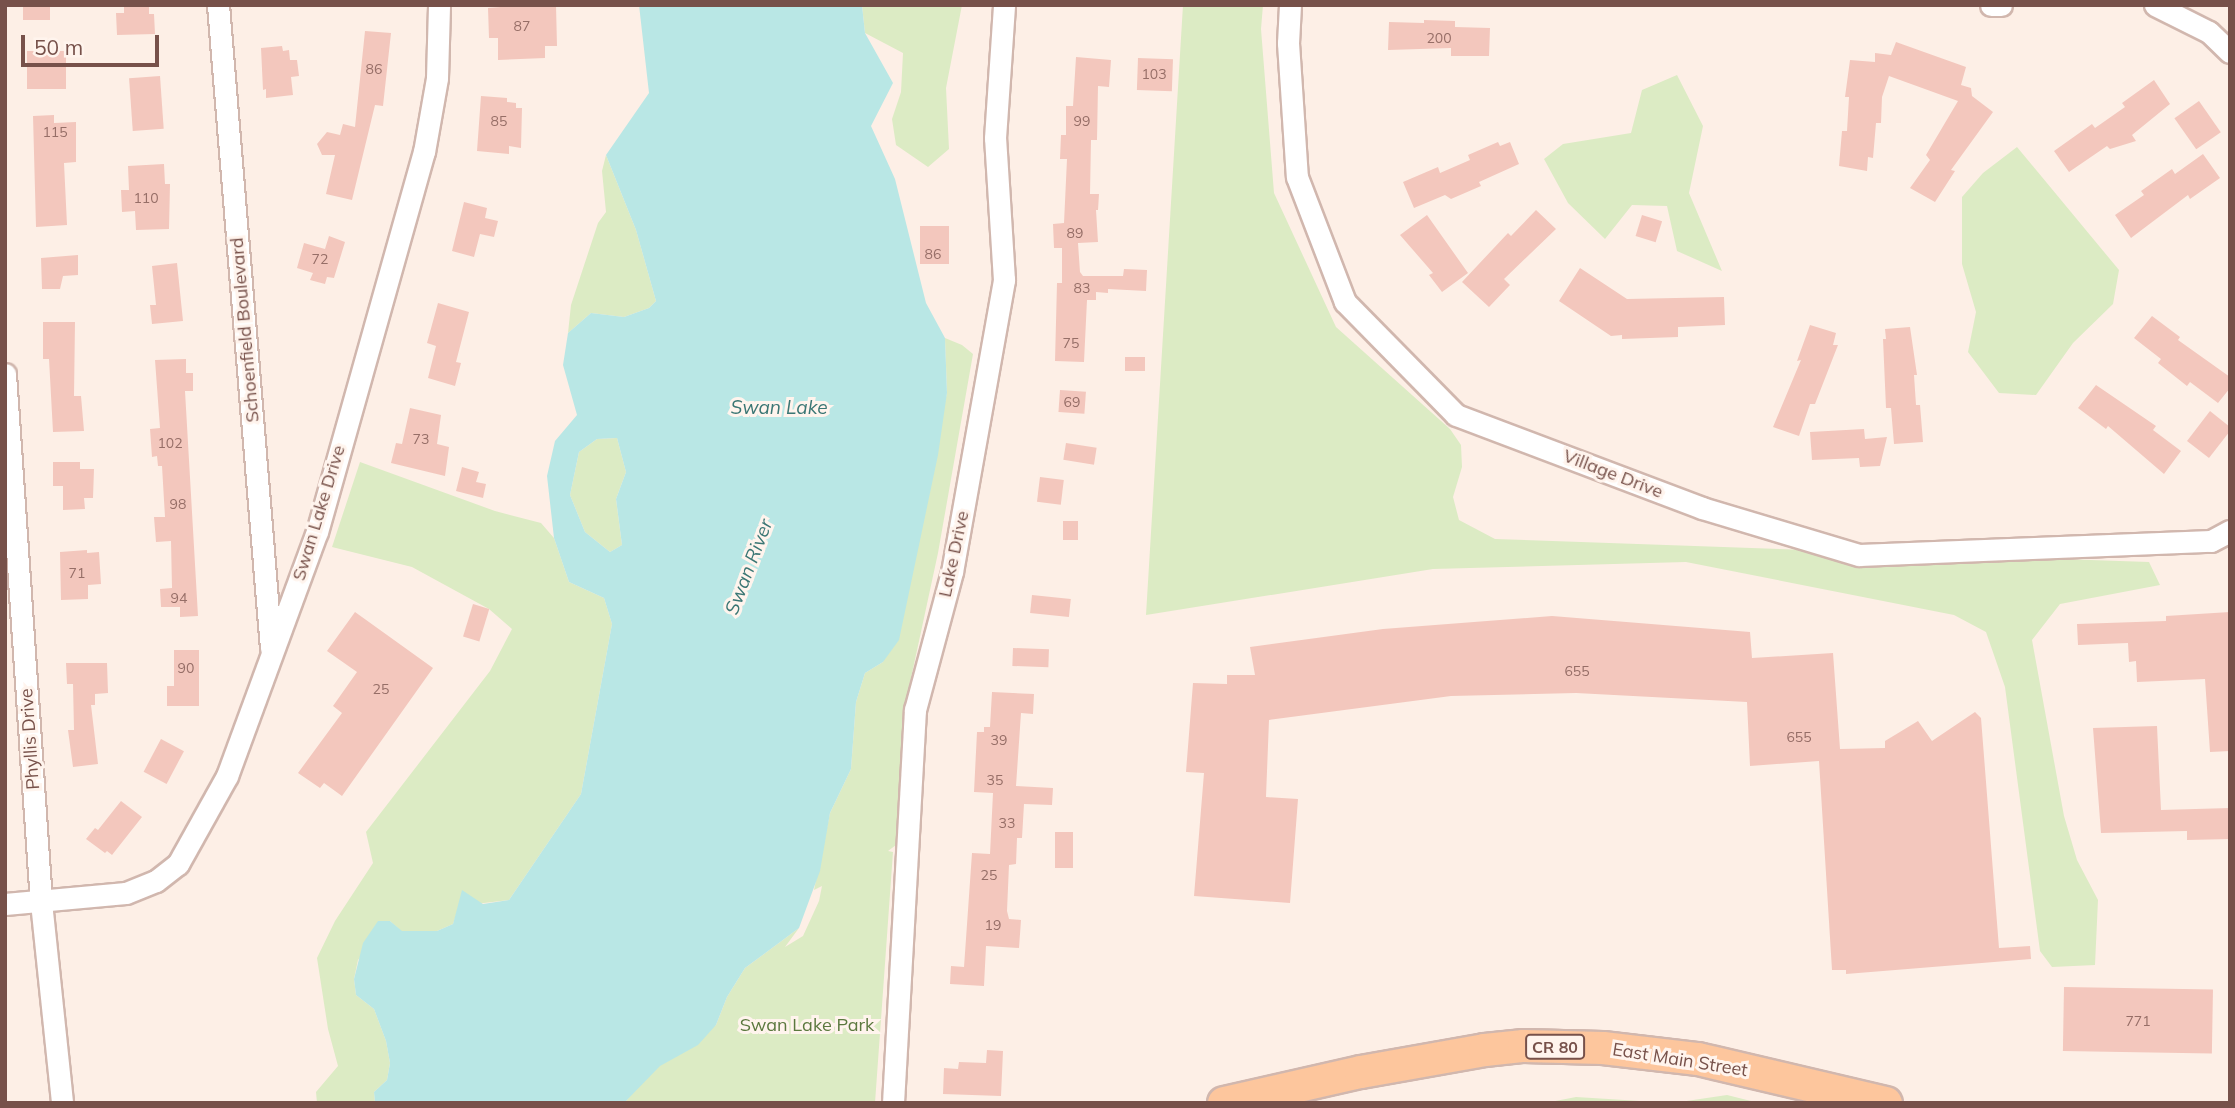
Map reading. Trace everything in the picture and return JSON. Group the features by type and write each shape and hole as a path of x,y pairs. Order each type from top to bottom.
{"main road":[{"name":"East Main Street","path":"1224,1103 1360,1072 1485,1049 1524,1046 1603,1048 1698,1059 1886,1103"}],"street":[{"name":"Schoenfield Boulevard","path":"218,5 272,654"},
{"name":"Swan Lake Drive","path":"5,904 126,893 156,881 178,864 227,776 317,532 424,152 437,78 439,5"},
{"name":"Lake Drive","path":"893,1103 915,710 952,572 1004,280 995,138 1004,5"},
{"name":"Village Drive","path":"1290,5 1288,43 1297,177 1345,302 1456,415 1702,508 1859,555 2211,541 2230,531"},
{"path":"1991,5 2001,5"},
{"path":"2155,5 2209,32 2230,52"},
{"name":"Phyllis Drive","path":"5,374 41,902 62,1103"}],"green space":[{"path":"862,5 962,5 946,88 949,149 928,167 896,145 892,119 901,92 903,53 865,33"},
{"path":"1183,5 1263,5 1261,29 1274,193 1336,327 1450,429 1461,445 1462,467 1453,497 1459,520 1495,539 2149,562 2160,585 2060,604 2032,640 2064,816 2077,860 2098,900 2095,965 2052,967 2040,951 2005,687 1986,632 1954,615 1686,562 1433,569 1146,615"},
{"path":"1677,75 1703,126 1689,193 1722,271 1677,251 1667,206 1632,205 1605,239 1568,203 1544,159 1563,144 1631,133 1642,90"},
{"path":"2017,147 2119,270 2113,304 2073,343 2036,395 1999,393 1968,352 1976,312 1962,264 1962,197 1983,173"},
{"path":"606,155 636,230 656,301 649,308 624,317 591,313 568,333 571,305 598,223 606,212 602,171"},
{"name":"Swan Lake Park","path":"945,338 962,345 973,354 938,553 908,692 896,845 888,851 893,852 875,1103 624,1103 659,1063 716,1025 727,997 745,968 799,928 785,947 803,936 819,901 822,886 814,890 830,813 851,769 856,702 865,673 883,662 947,393"},
{"path":"617,438 626,472 616,499 622,545 610,552 585,532 570,495 579,452 597,439"},
{"path":"360,462 495,511 541,523 554,538 569,582 604,598 612,624 581,794 509,900 459,906 453,924 437,931 401,931 390,921 358,960 354,979 356,995 374,1009 386,1041 390,1063 387,1080 374,1092 375,1103 317,1103 316,1092 338,1066 328,1029 317,958 335,921 373,863 366,832 490,671 512,629 489,609 412,567 332,547"},
{"path":"1727,1095 1759,1103 1673,1103"},
{"path":"1576,1097 1673,1103 1545,1103"}],"water":[{"name":"Swan Lake","path":"639,5 862,5 865,33 893,83 871,126 895,179 926,303 945,338 947,393 938,455 899,640 883,662 865,673 856,702 851,769 830,813 820,871 799,928 745,968 727,997 716,1025 698,1045 660,1066 624,1103 375,1103 374,1092 387,1080 390,1063 386,1041 374,1009 356,995 354,979 363,943 378,921 390,921 402,931 437,931 453,924 462,890 483,904 509,900 581,794 612,624 604,598 569,582 554,538 547,476 555,441 577,415 563,365 568,333 591,313 624,317 649,308 656,301 636,230 606,155 649,93","holes":["617,438 626,472 616,499 622,545 610,552 585,532 570,495 579,452 597,439"]}],"building":[{"path":"23,5 50,5 50,20 23,20"},
{"path":"124,5 149,5 149,14 154,14 155,34 117,35 116,13 124,13"},
{"path":"556,5 557,46 545,46 545,58 498,60 498,38 489,38 488,8"},
{"path":"1424,20 1455,21 1455,27 1490,28 1489,56 1451,56 1451,48 1388,50 1389,22 1424,23"},
{"path":"365,31 391,33 383,106 375,105 352,200 326,194 335,155 322,155 317,144 327,132 340,135 343,124 355,127"},
{"path":"1896,42 1966,67 1961,85 1971,88 1972,96 1993,112 1951,170 1955,171 1935,202 1910,188 1930,160 1926,155 1958,101 1889,76 1882,97 1881,123 1876,123 1873,158 1868,157 1867,171 1839,166 1842,131 1847,131 1849,97 1845,97 1850,60 1875,62 1875,53 1891,55"},
{"path":"282,46 283,51 289,50 290,60 297,60 299,76 291,77 293,95 266,98 266,89 263,90 261,48"},
{"path":"27,51 66,51 66,89 27,89"},
{"path":"1076,57 1111,60 1109,87 1098,86 1097,140 1091,140 1090,194 1099,194 1096,210 1098,242 1078,243 1080,272 1083,276 1123,276 1124,269 1147,270 1146,291 1108,289 1108,293 1096,292 1096,300 1087,300 1084,362 1055,361 1057,283 1062,283 1062,248 1054,248 1053,224 1064,223 1067,159 1060,159 1061,135 1066,135 1066,106 1073,106"},
{"path":"1138,58 1173,59 1172,91 1137,90"},
{"path":"160,76 164,129 133,131 129,78"},
{"path":"2154,80 2170,104 2132,135 2136,141 2110,149 2107,146 2069,172 2054,151 2092,124 2095,128 2125,107 2122,103"},
{"path":"481,96 507,98 507,102 516,103 516,108 522,108 521,148 509,146 509,154 477,151"},
{"path":"2199,101 2221,132 2196,149 2174,118"},
{"path":"54,115 54,123 76,122 76,162 64,163 67,225 36,227 33,116"},
{"path":"1498,142 1500,146 1510,142 1519,164 1479,182 1481,186 1451,199 1445,195 1414,208 1403,182 1438,167 1440,173 1470,160 1468,155"},
{"path":"2203,154 2220,178 2190,199 2188,195 2131,238 2115,215 2144,195 2141,191 2172,169 2175,174"},
{"path":"164,164 165,184 170,184 169,229 136,230 135,211 122,212 121,190 129,190 128,166"},
{"path":"464,202 487,208 485,218 498,221 494,237 480,234 474,257 452,251"},
{"path":"1536,210 1556,229 1504,279 1510,285 1489,307 1462,282 1508,233 1511,236"},
{"path":"1427,215 1468,273 1442,292 1429,275 1433,273 1400,235"},
{"path":"1642,215 1662,221 1656,242 1636,236"},
{"path":"920,226 949,226 949,264 920,264"},
{"path":"329,236 345,242 334,278 327,277 325,284 310,280 313,273 297,268 304,243 325,249"},
{"path":"78,255 78,275 63,276 60,289 42,289 41,258"},
{"path":"177,263 183,321 152,324 150,305 156,305 152,266"},
{"path":"1580,268 1627,299 1724,297 1725,325 1678,327 1678,337 1622,339 1622,335 1611,336 1559,301"},
{"path":"438,303 469,312 456,362 461,363 455,386 428,378 436,346 427,343"},
{"path":"2152,316 2180,337 2178,340 2230,377 2230,388 2218,403 2190,382 2187,386 2158,363 2161,359 2134,338"},
{"path":"43,322 75,322 74,396 81,396 84,431 53,432 49,359 43,359"},
{"path":"1810,325 1836,333 1833,345 1838,345 1815,404 1810,404 1799,436 1773,427 1801,360 1797,361"},
{"path":"1910,327 1917,375 1914,375 1916,405 1920,405 1923,442 1894,444 1891,408 1886,408 1883,339 1886,339 1885,329"},
{"path":"1125,357 1145,357 1145,371 1125,371"},
{"path":"186,359 186,373 193,373 193,391 185,391 198,616 180,617 180,607 161,607 160,589 172,588 171,541 156,542 154,517 165,517 162,466 158,466 157,456 152,457 150,429 160,428 155,360"},
{"path":"2096,385 2156,426 2153,430 2181,451 2164,474 2108,426 2106,429 2078,408"},
{"path":"1060,390 1086,392 1084,414 1058,412"},
{"path":"410,408 441,415 437,444 449,447 445,476 391,463 396,443 402,444"},
{"path":"2210,411 2230,427 2230,431 2209,458 2187,441"},
{"path":"1864,429 1865,439 1887,437 1880,466 1860,467 1859,458 1812,460 1810,432"},
{"path":"1066,443 1097,448 1094,465 1063,460"},
{"path":"53,462 80,462 80,469 94,469 93,498 84,498 85,509 63,510 63,486 53,486"},
{"path":"462,467 479,472 476,482 486,484 483,498 456,491"},
{"path":"1040,477 1064,480 1061,505 1037,502"},
{"path":"1063,521 1078,521 1078,540 1063,540"},
{"path":"87,550 87,553 99,552 101,584 88,585 88,599 61,600 60,552"},
{"path":"1032,595 1071,599 1069,617 1030,613"},
{"path":"473,604 489,609 479,641 463,637"},
{"path":"355,612 433,668 342,796 324,783 320,788 298,773 342,713 333,706 357,672 327,651"},
{"path":"2230,612 2230,751 2210,752 2205,679 2137,682 2136,661 2129,662 2128,643 2078,645 2077,624 2166,621 2166,616"},
{"path":"1552,616 1750,632 1752,658 1833,653 1840,749 1885,748 1885,741 1918,721 1932,741 1975,712 1981,718 1999,948 2030,946 2031,959 1846,974 1846,970 1832,970 1819,761 1750,766 1747,702 1576,693 1451,696 1269,720 1266,797 1298,799 1290,903 1194,896 1204,773 1186,772 1193,683 1227,684 1227,675 1255,675 1250,647 1383,629"},
{"path":"1013,648 1049,649 1048,667 1012,666"},
{"path":"174,650 199,650 199,706 167,706 167,686 174,686"},
{"path":"66,663 107,663 108,693 95,694 95,705 91,705 98,764 73,767 68,730 74,730 73,684 67,684"},
{"path":"992,692 1034,694 1033,714 1021,713 1016,786 1053,788 1052,805 1024,804 1022,838 1017,838 1016,864 1009,865 1007,911 1009,919 1021,920 1019,948 986,946 984,986 950,984 951,966 964,967 972,853 990,854 993,793 974,792 977,732 984,732 984,727 990,727"},
{"path":"2157,726 2161,810 2230,808 2230,839 2187,840 2187,831 2101,833 2093,728"},
{"path":"161,739 184,751 167,784 144,772"},
{"path":"121,801 142,817 112,855 86,839 95,828 98,830"},
{"path":"1055,832 1073,832 1073,868 1055,868"},
{"path":"2064,987 2213,990 2212,1054 2063,1051"},
{"path":"987,1050 1003,1051 1001,1096 943,1094 944,1068 958,1069 959,1062 986,1063"}],"water label":[{"name":"Swan River","path":"749,567"}]}
